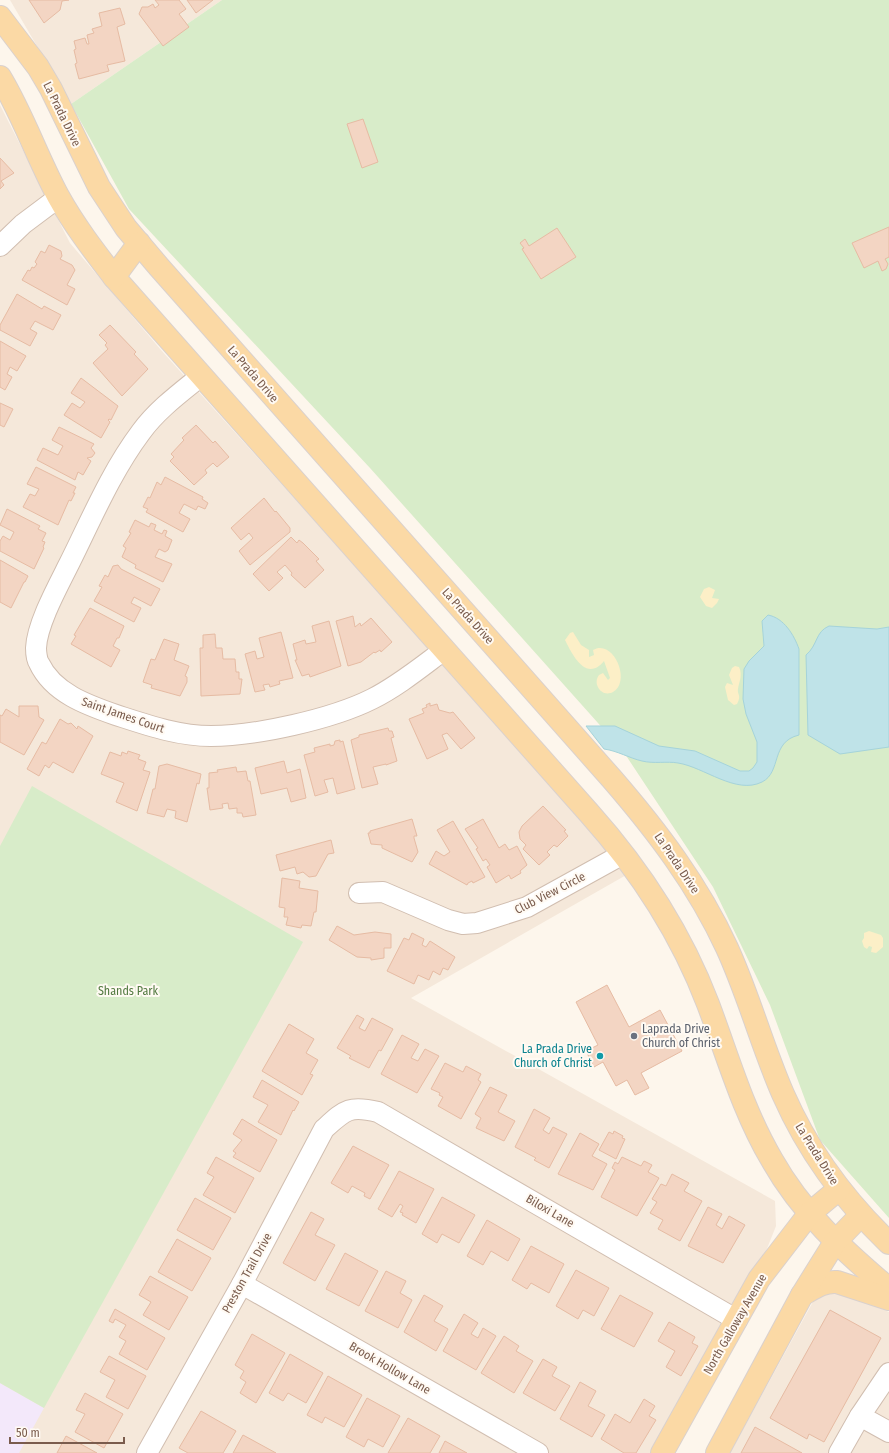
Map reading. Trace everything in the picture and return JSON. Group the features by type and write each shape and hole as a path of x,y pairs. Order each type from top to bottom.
{"main road":[{"name":"La Prada Drive","path":"0,17 38,66 99,187 126,228 612,779 656,831 710,914 739,977 786,1101 805,1138 839,1189 860,1215 889,1243"},
{"path":"0,77 23,120 59,197 86,240 114,277 589,813 623,854 657,901 684,952 708,1003 744,1106 760,1140 781,1175 809,1214 835,1242 889,1289"},
{"path":"114,277 139,243"},
{"name":"North Galloway Avenue","path":"662,1453 759,1279 809,1214 839,1189"},
{"path":"717,1453 802,1295 835,1242 860,1215"},
{"path":"802,1295 816,1286 830,1282 837,1282 889,1299"}],"street":[{"path":"0,246 23,224 59,197"},
{"name":"Saint James Court","path":"201,376 156,414 129,449 100,502 52,600 40,630 36,649 39,663 59,689 87,705 151,726 189,734 211,736 231,735 304,722 371,699 395,685 444,650"},
{"name":"Club View Circle","path":"359,893 383,892 448,920 463,924 477,924 527,907 623,854"},
{"name":"Preston Trail Drive","path":"147,1453 242,1284 324,1129 342,1113 359,1108"},
{"name":"Biloxi Lane","path":"359,1108 378,1112 737,1320"},
{"name":"Brook Hollow Lane","path":"242,1284 538,1453"},
{"path":"839,1453 860,1416 889,1373"},
{"path":"860,1416 889,1432"}],"shaded area":[{"path":"10,0 222,0 71,104"},
{"path":"0,105 70,243 161,350 532,763 628,874 411,998 775,1201 776,1226 758,1271 658,1453 0,1453"},
{"path":"823,1291 843,1293 889,1312 889,1453 730,1453 815,1298"},
{"path":"0,1383 44,1408 19,1453 0,1453"}],"green space":[{"path":"222,0 889,0 889,1218 820,1140 770,1005 713,887 623,751 370,468 129,209 71,104"},
{"name":"Shands Park","path":"32,786 303,942 44,1408 0,1383 0,846"}],"sand":[{"path":"709,587 715,590 712,598 719,599 712,608 706,606 700,597 704,589"},
{"path":"573,632 581,645 589,650 589,657 594,655 593,650 600,648 607,650 618,662 621,679 618,687 613,692 602,692 597,686 597,679 599,675 603,673 608,680 610,678 604,661 597,667 591,669 580,664 576,659 565,640 570,633"},
{"path":"735,666 739,667 741,676 738,689 739,699 737,704 734,705 728,700 725,687 727,683 733,685 729,675 732,668"},
{"path":"869,931 881,935 883,938 883,947 876,953 871,952 872,947 869,946 867,949 864,947 862,941 864,938 864,933"}],"water":[{"path":"768,615 784,623 799,649 799,735 790,739 784,744 780,750 772,771 762,782 752,785 742,785 720,779 688,765 637,760 614,751 604,749 586,726 615,726 659,746 695,751 740,771 749,771 757,762 757,742 746,714 743,699 744,669 749,661 764,646 762,621"},
{"path":"829,626 877,629 889,627 889,747 840,754 808,735 806,655 813,647 821,632"}],"building":[{"path":"29,0 69,0 62,1 60,10 44,23"},
{"path":"155,0 179,0 186,9 179,14 189,27 163,46 139,14 142,7 148,7 153,4 155,8 159,5"},
{"path":"187,0 213,0 196,13"},
{"path":"120,8 125,24 117,27 125,61 107,65 109,71 79,79 75,64 77,63 74,50 76,49 74,41 85,38 87,44 89,44 87,35 94,33 92,29 102,26 99,13"},
{"path":"363,119 378,162 362,168 347,124"},
{"path":"0,158 14,173 1,181 4,185 0,189"},
{"path":"889,227 889,257 885,259 888,264 886,269 882,271 878,261 864,268 852,243"},
{"path":"557,228 576,257 541,279 522,249 524,248 520,243 525,239 529,246"},
{"path":"49,245 61,251 62,256 60,259 72,265 75,270 67,285 75,289 67,305 22,280 28,270 30,271 32,267 34,268 37,264 35,262 41,251 45,253"},
{"path":"17,294 42,309 44,306 61,315 53,330 35,321 30,329 37,333 30,346 0,330 0,325"},
{"path":"110,325 136,352 134,354 148,369 122,396 93,363 108,349 105,345 107,343 99,335"},
{"path":"0,341 26,356 17,371 10,367 7,374 12,377 5,390 0,387"},
{"path":"81,378 118,406 111,420 108,420 110,422 101,438 64,415 72,403 80,408 85,402 71,393"},
{"path":"0,403 13,409 4,427 0,425"},
{"path":"196,425 213,443 215,441 229,457 217,467 213,463 205,470 207,473 194,485 170,461 174,457 171,454 184,440 182,438"},
{"path":"59,427 94,444 91,448 95,453 92,457 87,458 91,461 83,475 78,472 75,480 37,460 43,448 58,455 63,446 52,440"},
{"path":"36,467 76,487 73,493 75,493 71,501 69,500 58,525 23,507 30,494 35,496 39,489 27,484"},
{"path":"165,477 203,497 202,499 208,503 205,509 198,506 196,510 184,504 179,513 190,519 183,532 146,512 148,509 143,507 148,497 150,498 157,482 161,485"},
{"path":"264,498 290,528 290,532 250,565 239,551 253,538 249,533 241,540 231,528"},
{"path":"7,509 40,526 38,529 46,533 42,541 45,542 44,548 34,569 0,551 0,541 3,536 10,540 14,532 0,525"},
{"path":"135,520 149,527 151,523 156,525 154,530 162,534 164,530 167,531 165,536 172,540 168,550 165,552 159,549 155,557 172,564 163,582 135,568 136,565 122,557 126,548 123,546 131,533 129,532"},
{"path":"291,537 297,543 299,540 303,543 319,559 316,561 324,570 305,588 291,575 292,573 285,565 277,572 283,578 269,591 253,574"},
{"path":"0,560 28,576 11,608 0,602"},
{"path":"118,565 121,569 160,589 151,606 134,597 131,603 141,608 134,622 94,601 102,587 99,586 105,575 108,577 113,566"},
{"path":"90,608 124,626 119,638 117,638 113,646 120,650 111,667 71,644 76,636 74,635"},
{"path":"353,616 355,627 360,623 361,626 371,618 392,642 381,652 380,650 375,653 374,652 361,662 348,666 336,621"},
{"path":"329,621 341,666 310,677 309,674 302,676 295,660 297,660 293,644 305,640 306,644 316,642 312,626"},
{"path":"281,632 293,678 279,681 280,684 270,687 269,684 263,685 265,690 255,692 245,654 255,651 257,659 264,657 259,638"},
{"path":"215,634 216,648 222,648 223,659 235,659 236,672 239,672 239,679 242,679 240,694 201,696 200,648 203,648 203,635"},
{"path":"164,639 179,644 174,660 189,666 185,676 187,677 187,682 180,696 151,688 152,685 143,682 151,659 155,660"},
{"path":"430,703 430,706 437,704 439,710 450,713 453,712 475,738 461,749 447,733 442,735 448,749 427,759 409,719 424,713 422,709 427,707 426,705"},
{"path":"19,706 38,706 39,717 44,720 24,755 0,742 0,715 2,716 6,709 19,717"},
{"path":"60,719 68,724 71,723 77,729 78,726 93,736 73,773 53,762 49,768 45,765 39,776 27,769 42,742 46,744"},
{"path":"388,728 389,731 392,731 394,737 391,738 397,761 386,765 373,767 378,784 362,788 351,740 359,737 359,735"},
{"path":"340,740 340,742 343,741 355,789 337,794 333,778 324,780 328,792 315,796 304,755 315,752 314,748 330,744 330,746 334,745 335,741"},
{"path":"128,751 140,755 138,759 146,762 143,770 150,772 137,811 116,802 124,783 101,774 110,752 121,756 122,752 127,754"},
{"path":"284,761 287,773 300,769 306,798 291,802 287,788 261,794 255,768"},
{"path":"167,764 201,774 199,784 197,783 187,822 175,818 176,811 167,809 164,817 147,813 153,789 155,789 159,766"},
{"path":"236,767 237,772 246,771 248,781 250,781 256,815 243,817 242,813 237,813 237,808 229,809 228,803 222,804 223,808 210,810 207,788 209,788 209,773"},
{"path":"543,806 566,830 564,831 568,836 557,847 554,845 547,852 550,855 539,865 523,849 526,845 520,839 519,832 522,826"},
{"path":"412,819 417,836 414,836 414,838 418,852 412,862 382,848 382,845 371,844 368,833 370,833 370,831"},
{"path":"483,819 499,848 505,844 509,850 517,846 527,865 520,871 521,873 511,879 509,875 496,883 487,867 490,865 486,859 483,861 476,849 478,848 465,829"},
{"path":"453,821 485,877 473,883 472,881 467,885 429,864 436,851 444,856 450,852 437,830"},
{"path":"331,840 334,853 328,854 316,876 309,877 303,872 297,874 295,867 280,871 276,855"},
{"path":"282,878 300,881 299,888 318,891 316,912 314,912 311,926 302,925 301,928 286,925 288,917 284,917 285,908 279,907"},
{"path":"337,926 354,935 375,932 391,934 391,948 384,948 384,958 371,960 371,958 357,957 329,940"},
{"path":"412,933 424,939 422,945 426,947 430,941 455,957 448,970 443,968 440,975 433,971 429,980 418,975 414,984 387,971 404,938 409,940"},
{"name":"Laprada Drive Church of Christ","path":"607,985 629,1027 660,1010 682,1051 641,1073 649,1088 635,1095 627,1080 616,1086 603,1062 594,1067 586,1051 598,1045 576,1002"},
{"path":"357,1015 364,1019 359,1028 365,1031 372,1018 393,1029 381,1051 379,1050 369,1068 349,1058 351,1056 337,1048"},
{"path":"289,1024 314,1039 306,1053 318,1060 310,1074 313,1075 302,1095 262,1071"},
{"path":"402,1035 419,1044 411,1058 418,1061 425,1049 439,1056 417,1093 381,1074"},
{"path":"445,1063 463,1072 466,1066 481,1074 478,1080 481,1082 461,1119 438,1106 443,1097 439,1095 440,1093 431,1089"},
{"path":"262,1080 299,1102 294,1111 293,1110 281,1135 258,1122 268,1105 253,1097"},
{"path":"490,1087 507,1095 498,1112 515,1121 504,1141 476,1128 481,1118 475,1114"},
{"path":"534,1109 550,1118 543,1130 549,1134 553,1127 567,1134 549,1168 534,1160 536,1158 515,1147"},
{"path":"242,1119 277,1140 260,1172 233,1157 236,1153 233,1151 242,1140 233,1134"},
{"path":"614,1131 623,1136 622,1138 625,1139 616,1159 599,1150 609,1132 613,1134"},
{"path":"580,1133 599,1144 592,1156 607,1164 593,1190 558,1174"},
{"path":"353,1146 389,1165 370,1199 364,1196 365,1193 352,1186 348,1193 331,1183"},
{"path":"216,1157 254,1178 235,1213 203,1195 214,1177 207,1173"},
{"path":"622,1157 641,1166 644,1161 652,1165 648,1172 659,1178 637,1216 601,1197 615,1170 612,1168 615,1162 618,1164"},
{"path":"399,1171 434,1189 416,1223 402,1215 403,1213 400,1212 403,1206 400,1204 392,1217 378,1209"},
{"path":"672,1174 689,1183 684,1191 702,1201 680,1241 658,1229 663,1220 650,1213 657,1202 652,1199 661,1184 666,1186"},
{"path":"442,1197 475,1215 459,1243 442,1234 437,1243 422,1234"},
{"path":"195,1198 231,1218 213,1250 177,1230"},
{"path":"708,1207 722,1214 716,1225 722,1229 729,1216 745,1225 723,1263 688,1246"},
{"path":"311,1212 324,1219 315,1235 335,1245 315,1281 283,1263"},
{"path":"487,1220 520,1239 508,1261 491,1251 483,1265 467,1256"},
{"path":"177,1239 211,1258 192,1291 158,1272"},
{"path":"531,1246 564,1264 549,1293 531,1283 527,1289 512,1280"},
{"path":"345,1253 378,1271 359,1306 326,1289"},
{"path":"576,1270 609,1288 594,1316 583,1310 578,1319 556,1306"},
{"path":"386,1271 406,1281 400,1293 412,1300 398,1328 365,1311"},
{"path":"150,1276 188,1297 169,1330 143,1315 151,1302 139,1295"},
{"path":"424,1295 443,1306 434,1321 448,1329 436,1351 404,1332"},
{"path":"620,1295 653,1313 634,1347 601,1329"},
{"path":"115,1309 165,1338 147,1370 119,1354 126,1341 119,1337 126,1325 115,1319 113,1323 109,1321"},
{"path":"830,1310 881,1338 824,1442 809,1434 807,1439 770,1418"},
{"path":"464,1314 478,1323 471,1334 478,1338 483,1328 496,1336 476,1370 443,1351"},
{"path":"669,1322 695,1337 692,1343 698,1346 681,1376 666,1367 675,1351 658,1341"},
{"path":"252,1334 285,1353 256,1403 240,1393 246,1382 240,1378 244,1371 235,1365"},
{"path":"504,1336 519,1346 516,1351 533,1361 514,1393 481,1373"},
{"path":"290,1354 323,1373 306,1403 288,1393 283,1401 269,1393"},
{"path":"109,1356 146,1376 128,1409 106,1397 115,1380 100,1372"},
{"path":"543,1359 557,1367 552,1376 570,1386 555,1411 523,1393"},
{"path":"328,1376 362,1395 344,1427 325,1417 322,1423 307,1415"},
{"path":"580,1382 596,1391 588,1406 605,1415 592,1437 560,1419"},
{"path":"85,1393 123,1414 104,1448 75,1432 85,1414 76,1410"},
{"path":"367,1398 400,1416 383,1447 368,1439 364,1447 346,1437"},
{"path":"644,1399 655,1406 649,1416 656,1420 636,1453 624,1453 601,1439 615,1414 630,1423"},
{"path":"201,1411 236,1431 223,1453 188,1453 179,1448"},
{"path":"408,1418 440,1436 430,1453 388,1453"},
{"path":"755,1427 802,1453 741,1453"},
{"path":"243,1435 276,1453 233,1453"},
{"path":"66,1436 97,1453 57,1453"},
{"path":"445,1441 467,1453 439,1453"}],"place":[{"name":"Laprada Drive Church of Christ","path":"634,1036"},
{"name":"La Prada Drive Church of Christ","path":"600,1056"}]}
